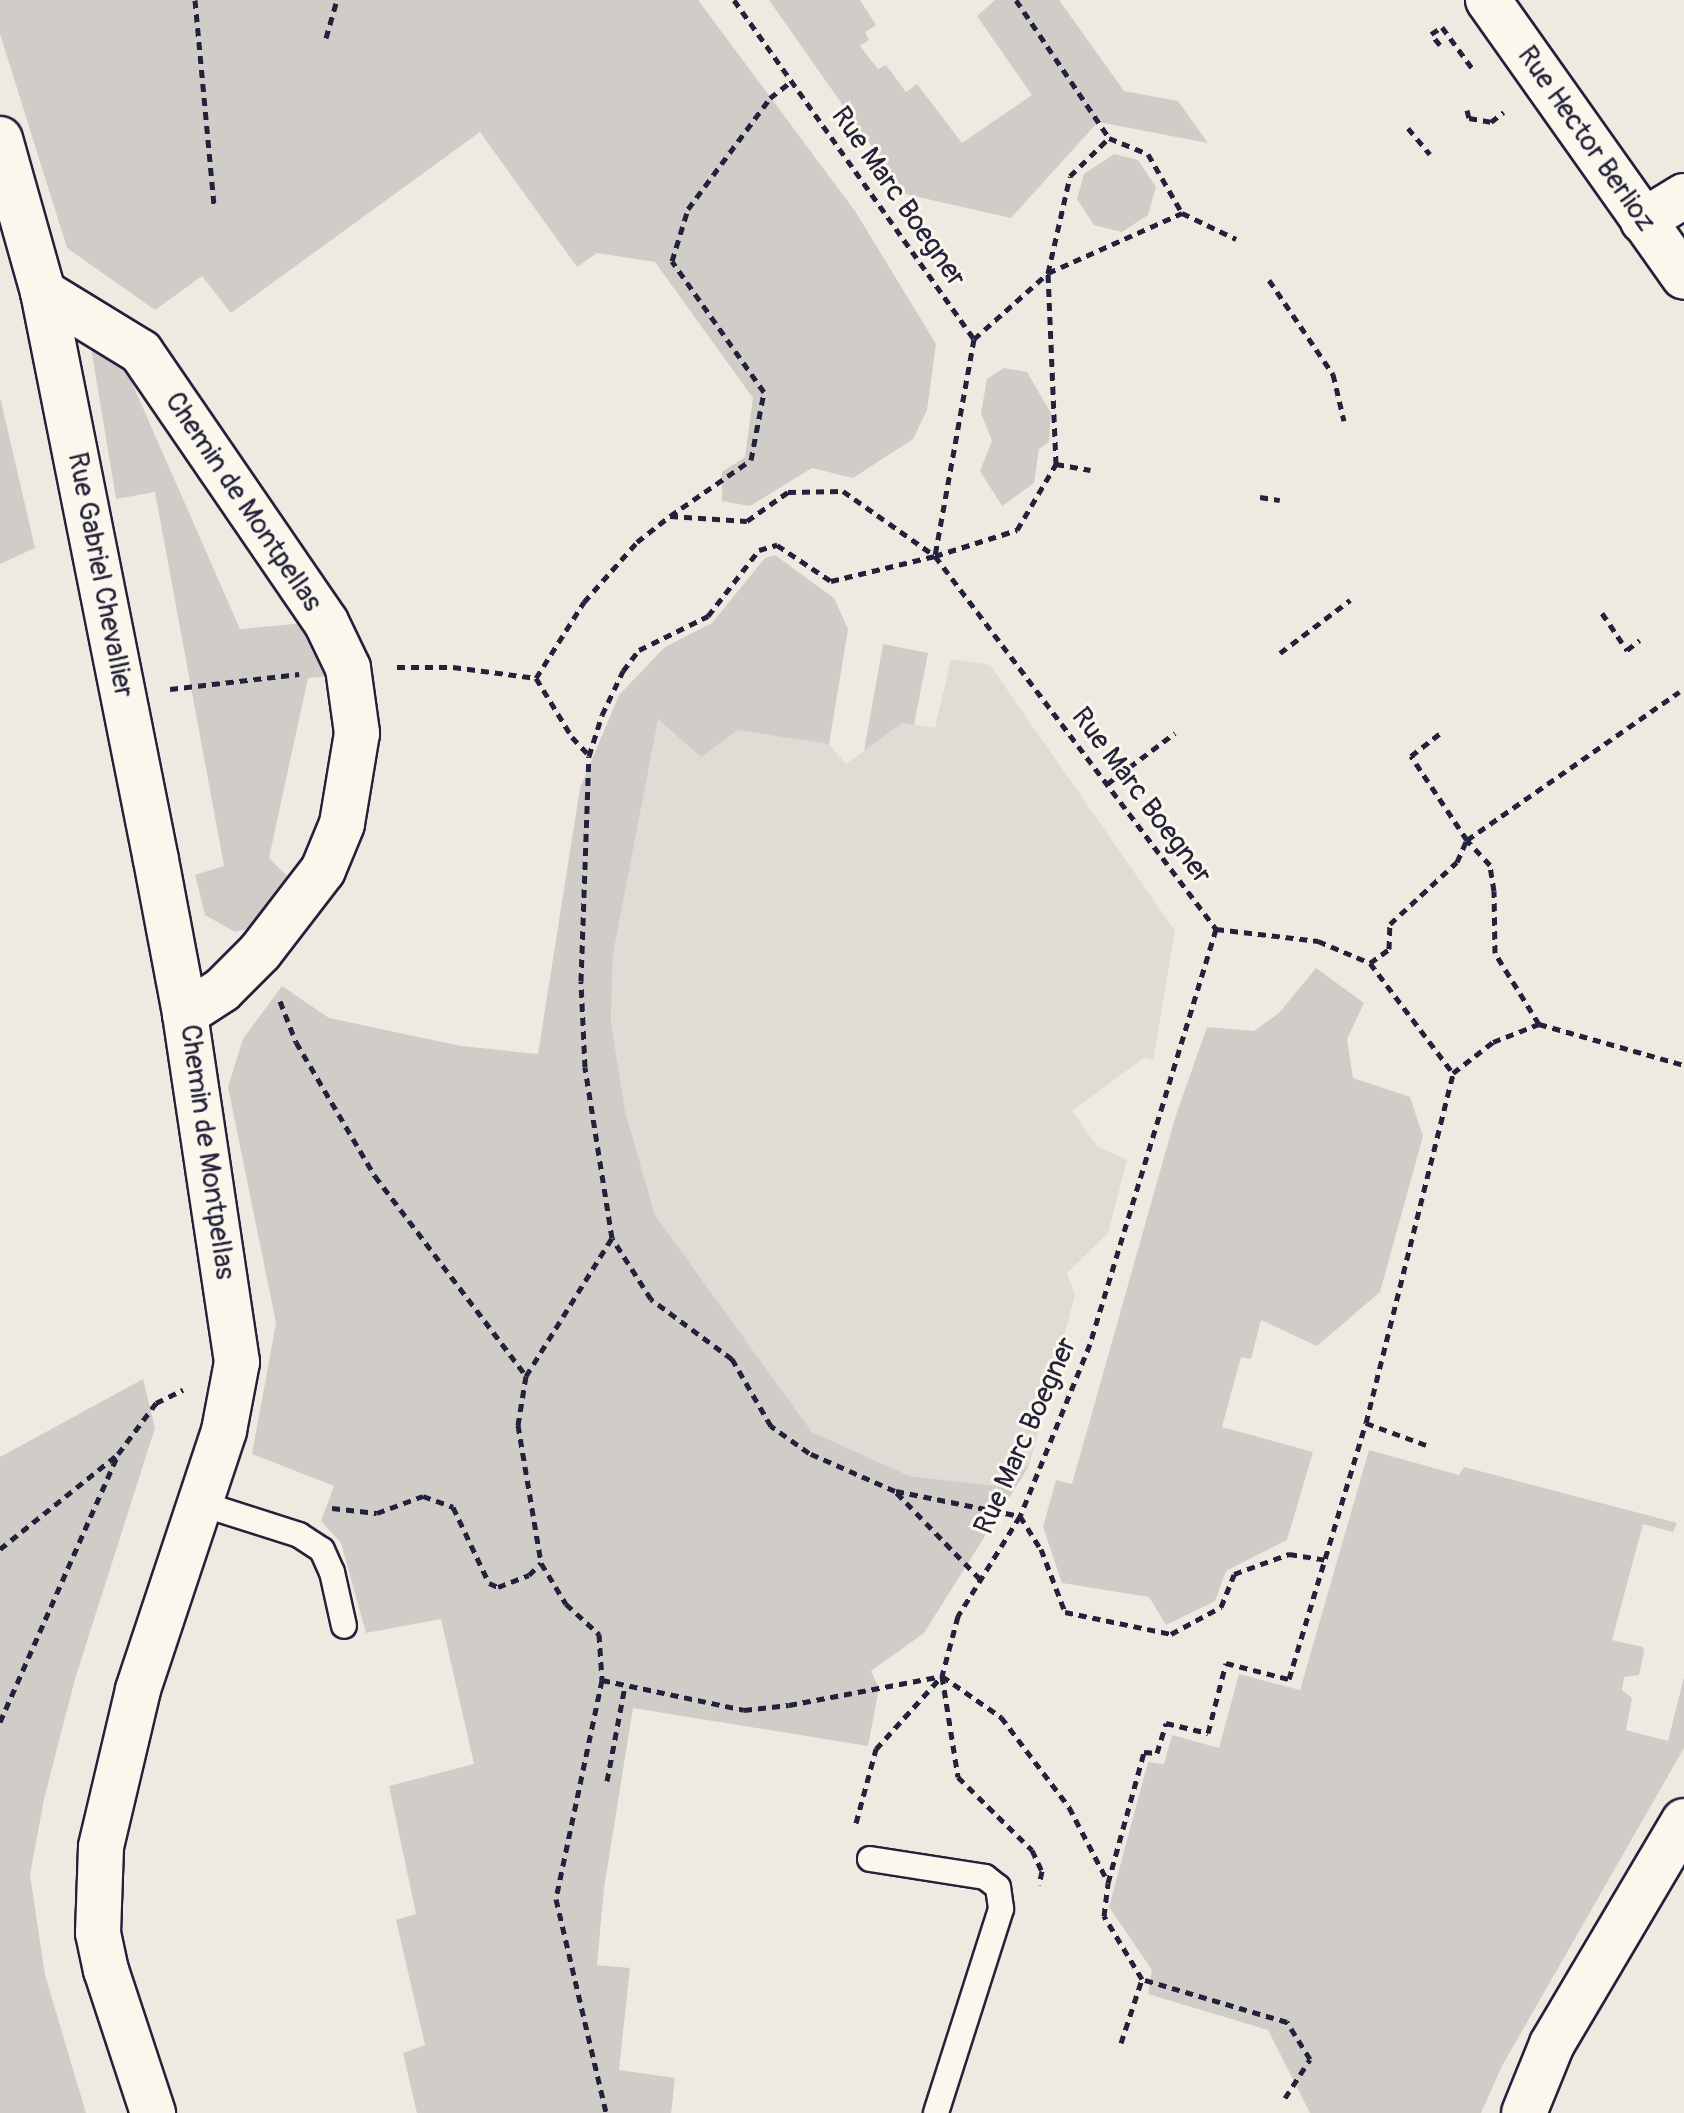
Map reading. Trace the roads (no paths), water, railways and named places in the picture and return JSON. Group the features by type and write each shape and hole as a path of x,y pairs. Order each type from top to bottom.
{"street":[{"name":"Rue Hector Berlioz","path":"1488,0 1684,277"},
{"name":"Rue Gabriel Chevallier","path":"0,139 43,292 185,1014"},
{"path":"1643,221 1684,196"},
{"name":"Chemin de Montpellas","path":"43,292 141,352 326,622 348,668 357,733 342,824 323,870 260,952 222,990 185,1014 237,1362 224,1431 138,1690 101,1847 98,1933 106,1970 153,2113"},
{"path":"1524,2113 1552,2044 1684,1821"}],"lane":[{"path":"199,1503 299,1535 322,1550 332,1572 344,1626"},
{"path":"870,1859 985,1877 998,1887 1001,1909 936,2113"}]}
